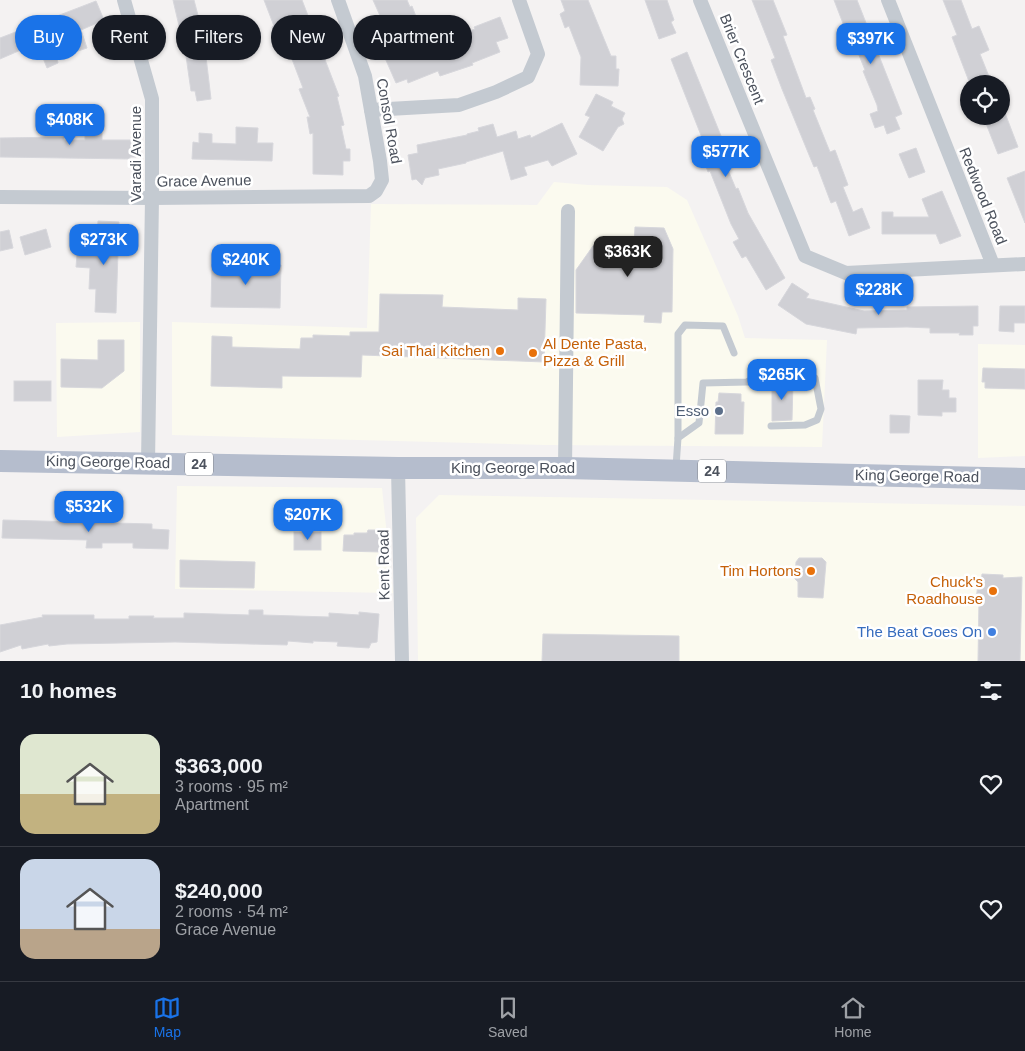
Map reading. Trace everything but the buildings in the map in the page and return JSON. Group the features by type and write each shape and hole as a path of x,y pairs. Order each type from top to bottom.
{"main road":[{"name":"King George Road","path":"0,461 148,462 398,468 565,468 1025,479"}],"street":[{"name":"Varadi Avenue","path":"124,0 152,99 148,462"},
{"name":"Consol Road","path":"338,0 365,76 382,180 376,191"},
{"path":"371,110 459,105 496,92 528,77 538,54 518,0"},
{"name":"Brier Crescent","path":"700,0 805,256 846,273 1025,264"},
{"name":"Redwood Road","path":"888,0 993,265"},
{"name":"Grace Avenue","path":"0,197 369,196 376,191"},
{"path":"565,468 568,211"},
{"name":"Kent Road","path":"398,468 402,661"}],"lane":[{"path":"675,470 678,438 678,334 685,325 723,326 734,353"},
{"path":"678,438 699,423 703,383 747,382 758,376 804,374 815,378 821,409 817,420 805,425 770,426"}],"shaded area":[{"path":"554,182 667,187 687,200 738,316 745,338 827,340 822,447 545,445 172,435 172,322 367,328 371,204 537,205"},
{"path":"140,322 140,432 57,437 56,323"},
{"path":"978,344 1025,345 1025,456 978,458"},
{"path":"177,486 382,488 393,593 175,589"},
{"path":"439,495 1025,506 1025,661 418,661 416,518"}],"place":[{"name":"Sai Thai Kitchen","path":"500,351"},
{"name":"Al Dente Pasta, Pizza & Grill","path":"533,353"},
{"name":"Esso","path":"719,411"},
{"name":"Tim Hortons","path":"811,571"},
{"name":"Chuck's Roadhouse","path":"993,591"},
{"name":"The Beat Goes On","path":"992,632"}]}
